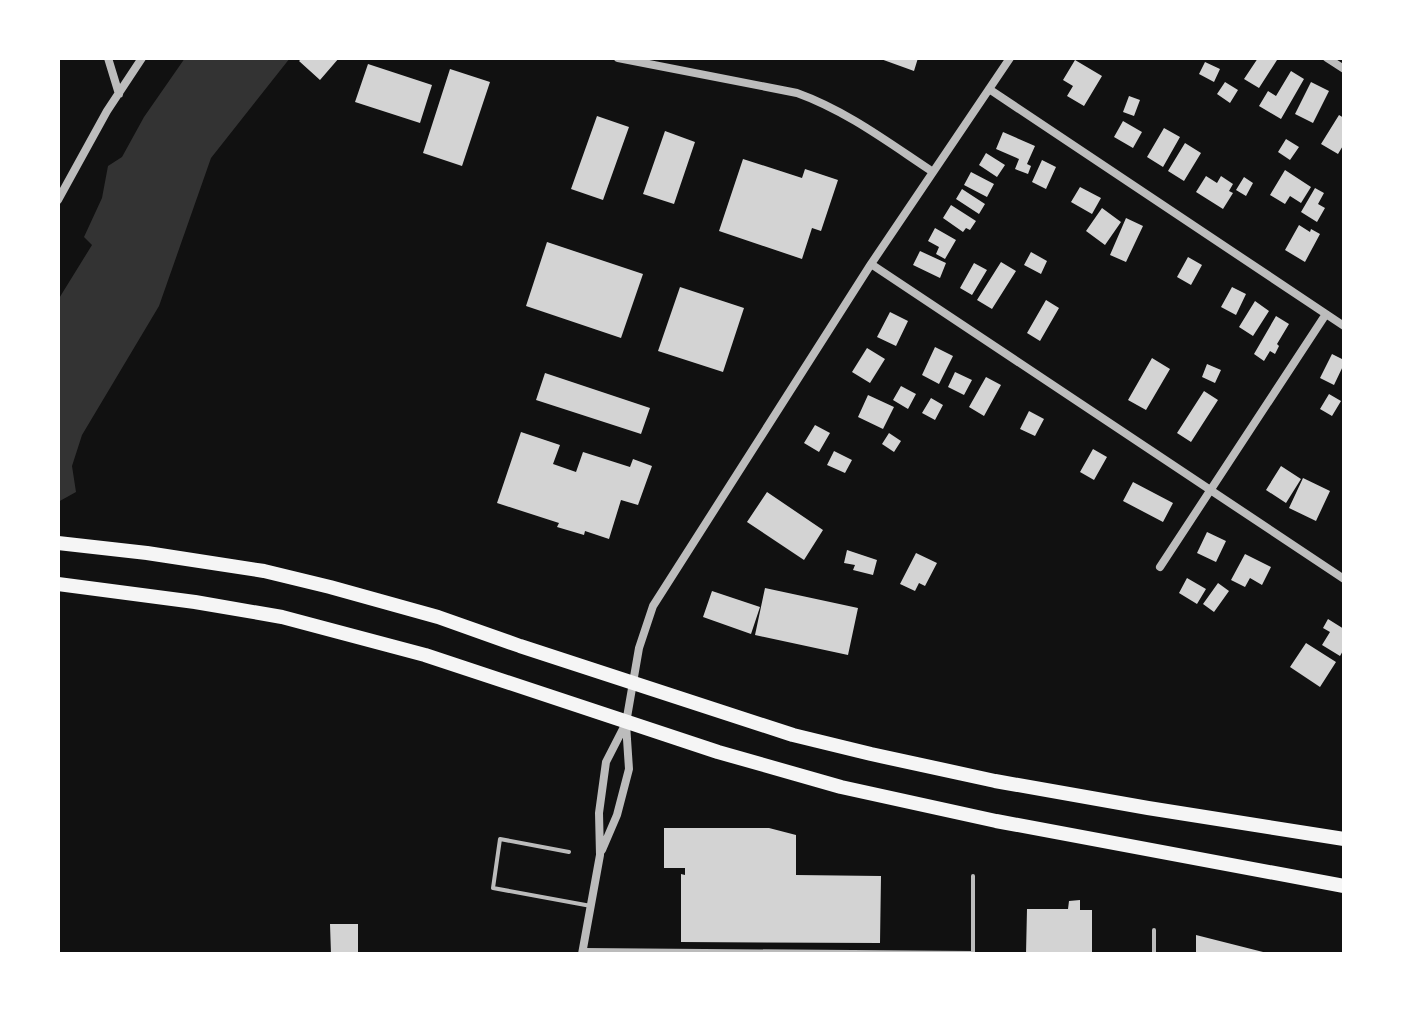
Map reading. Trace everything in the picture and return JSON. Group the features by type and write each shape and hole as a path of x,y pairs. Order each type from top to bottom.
{"main road":[{"path":"64,544 249,569 330,587 438,617 793,735 886,758 995,781 1344,839"},
{"path":"58,584 282,617 425,655 626,723 841,787 996,821 1344,886"}],"street":[{"path":"108,58 119,94"},
{"path":"58,200 142,58"},
{"path":"618,58 797,93 843,113 933,172"},
{"path":"600,855 617,815 629,769 626,723 639,648 653,606 871,264 1010,58"},
{"path":"1327,58 1344,69"},
{"path":"989,89 1344,326"},
{"path":"871,264 1344,579"},
{"path":"1160,567 1326,314"},
{"path":"582,952 600,855 599,813 606,762 626,723"}],"lane":[{"path":"569,852 500,839 493,888 591,906"},
{"path":"582,952 973,954 973,876"},
{"path":"1154,930 1154,954"}],"shaded area":[{"path":"185,58 290,58 211,158 159,306 82,435 72,466 76,492 58,502 58,300 92,245 84,237 102,198 108,166 122,157 144,117"}],"building":[{"path":"302,58 339,58 320,80 299,61"},
{"path":"878,58 918,58 914,71"},
{"path":"1258,58 1277,60 1259,88 1244,79"},
{"path":"1075,60 1102,76 1084,106 1067,96 1073,86 1063,80"},
{"path":"1205,62 1220,69 1214,82 1199,74"},
{"path":"368,64 432,85 420,123 355,102"},
{"path":"450,69 490,82 462,166 423,153"},
{"path":"1291,71 1304,79 1281,119 1259,106 1268,91 1276,96"},
{"path":"1225,82 1238,90 1230,103 1217,94"},
{"path":"1311,82 1329,91 1313,123 1295,114"},
{"path":"1129,96 1140,100 1134,116 1123,112"},
{"path":"1339,115 1344,118 1344,144 1338,154 1321,144"},
{"path":"597,116 629,127 603,200 571,189"},
{"path":"1123,121 1142,132 1133,148 1114,137"},
{"path":"1164,128 1180,137 1163,167 1147,157"},
{"path":"665,131 695,142 674,204 643,194"},
{"path":"1003,132 1035,146 1027,164 1031,166 1028,174 1015,169 1019,159 996,149"},
{"path":"1286,139 1299,147 1290,160 1278,152"},
{"path":"1185,143 1201,153 1184,181 1168,171"},
{"path":"986,153 1005,165 997,177 979,165"},
{"path":"743,159 802,178 805,169 838,180 821,231 812,228 802,259 719,231"},
{"path":"1042,160 1056,167 1046,189 1032,182"},
{"path":"1285,170 1311,187 1301,203 1290,196 1285,204 1270,195"},
{"path":"971,172 994,184 987,197 964,185"},
{"path":"1206,176 1217,183 1221,176 1233,184 1229,191 1233,193 1223,209 1196,192"},
{"path":"1244,177 1253,183 1246,196 1236,190"},
{"path":"1080,187 1101,198 1092,214 1071,202"},
{"path":"1315,188 1324,193 1318,204 1325,208 1317,222 1301,212"},
{"path":"962,189 985,204 979,214 956,199"},
{"path":"951,205 976,221 970,230 966,228 963,232 943,218"},
{"path":"1102,208 1121,222 1105,245 1086,231"},
{"path":"1126,218 1143,226 1126,262 1110,255"},
{"path":"1299,225 1320,234 1305,262 1285,250"},
{"path":"935,228 956,240 945,259 936,254 939,247 928,241"},
{"path":"547,242 643,274 621,338 526,306"},
{"path":"920,251 946,263 940,278 913,265"},
{"path":"1031,252 1047,261 1041,274 1024,265"},
{"path":"1188,257 1202,265 1191,285 1177,277"},
{"path":"1001,262 1016,271 992,309 977,300"},
{"path":"974,263 987,270 972,295 960,288"},
{"path":"680,287 744,308 723,372 658,351"},
{"path":"1232,287 1246,294 1236,315 1221,307"},
{"path":"1046,300 1059,308 1040,341 1027,333"},
{"path":"1255,301 1269,311 1253,336 1239,327"},
{"path":"890,312 908,321 896,346 877,337"},
{"path":"1276,316 1289,324 1277,344 1275,354 1270,351 1264,361 1254,354"},
{"path":"935,347 953,356 939,384 922,375"},
{"path":"867,348 885,359 870,383 852,372"},
{"path":"1332,354 1344,360 1334,385 1320,378"},
{"path":"1152,358 1170,369 1146,410 1128,400"},
{"path":"1207,364 1221,370 1215,383 1202,377"},
{"path":"955,372 972,380 964,395 948,387"},
{"path":"545,373 650,408 641,434 536,400"},
{"path":"986,377 1001,385 984,416 969,407"},
{"path":"901,386 916,394 908,409 893,400"},
{"path":"1204,391 1218,400 1191,442 1177,433"},
{"path":"1329,394 1341,401 1332,416 1320,409"},
{"path":"868,395 894,407 883,429 858,417"},
{"path":"931,398 943,405 935,420 922,413"},
{"path":"1029,411 1044,419 1035,436 1020,429"},
{"path":"815,425 830,433 819,452 804,443"},
{"path":"521,432 560,445 553,464 576,472 583,452 630,467 633,459 652,466 638,505 621,500 609,539 557,527 559,523 497,503"},
{"path":"889,433 901,441 894,452 882,444"},
{"path":"1093,449 1107,457 1094,480 1080,472"},
{"path":"834,451 852,460 845,473 827,465"},
{"path":"1281,466 1301,479 1286,503 1266,490"},
{"path":"1303,478 1330,491 1316,521 1289,508"},
{"path":"1133,482 1173,503 1163,522 1123,501"},
{"path":"767,492 823,530 804,560 747,522"},
{"path":"1207,532 1226,541 1216,562 1197,553"},
{"path":"847,550 877,560 873,575 853,570 855,565 844,563"},
{"path":"916,553 937,563 925,586 919,583 915,591 900,584"},
{"path":"1245,554 1271,567 1262,585 1250,578 1245,587 1231,580"},
{"path":"1187,578 1206,589 1197,604 1179,593"},
{"path":"1218,583 1229,591 1214,612 1203,604"},
{"path":"765,588 858,608 848,655 755,635"},
{"path":"712,591 760,607 751,634 703,617"},
{"path":"1328,619 1344,629 1344,649 1340,656 1322,645 1330,632 1323,628"},
{"path":"1306,643 1336,662 1320,687 1290,667"},
{"path":"664,828 769,828 796,835 796,875 881,876 880,943 681,942 681,874 685,875 685,868 664,868"},
{"path":"1080,900 1080,910 1092,910 1092,954 1026,954 1027,909 1068,909 1069,901"},
{"path":"330,924 358,924 358,954 331,954"},
{"path":"1196,935 1267,953 1267,954 1196,954"}]}
